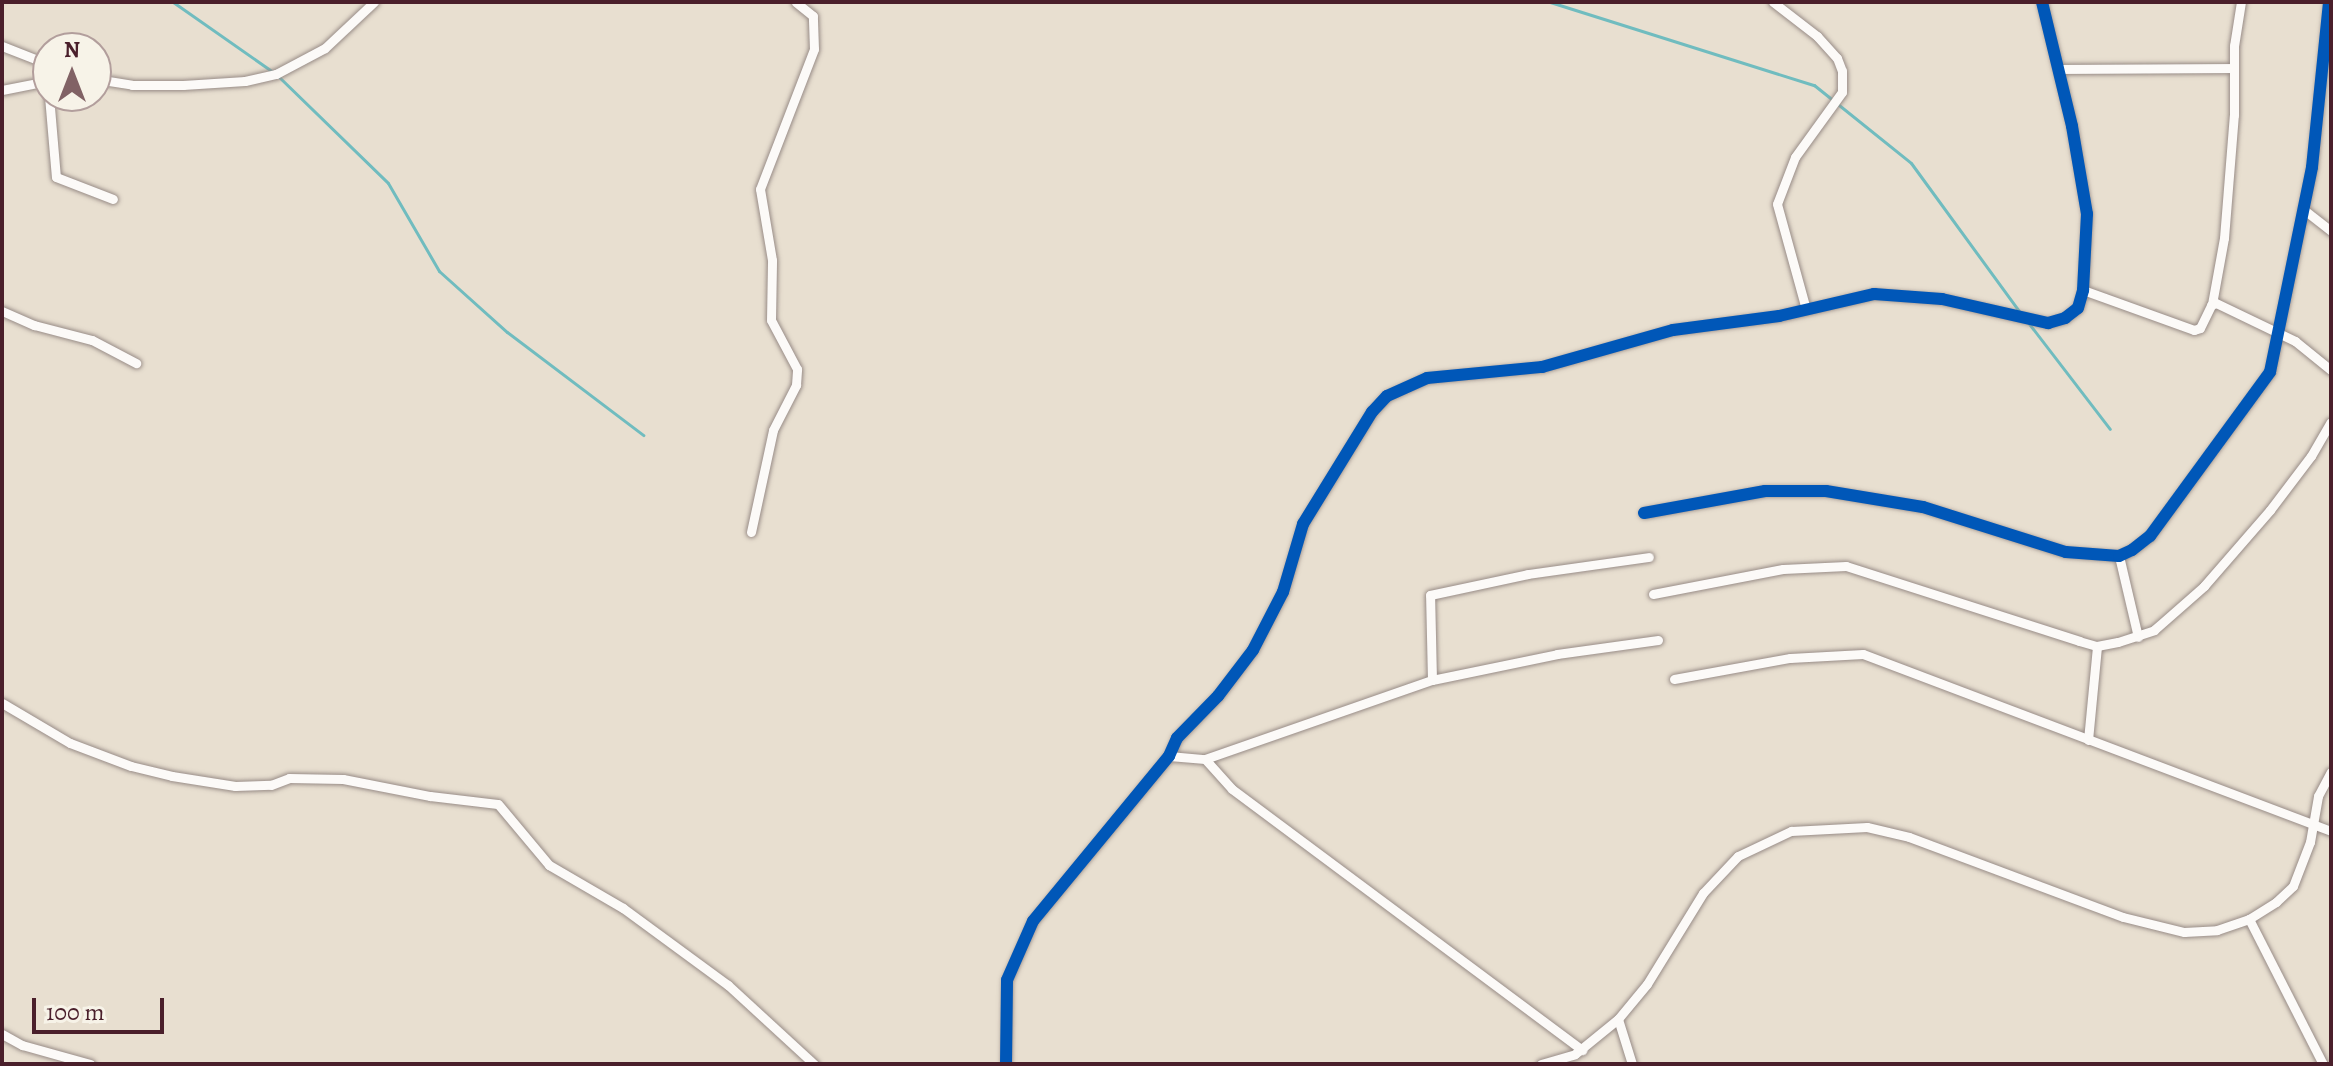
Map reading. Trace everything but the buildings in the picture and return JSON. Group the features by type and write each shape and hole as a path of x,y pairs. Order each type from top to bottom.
{"street":[{"path":"112,82 183,85 245,81 276,74 325,48 374,2"},
{"path":"751,532 773,430 796,385 797,369 771,320 772,260 760,189 814,49 813,16 796,2"},
{"path":"1773,2 1817,36 1837,58 1842,71 1842,92 1795,157 1777,204 1806,309"},
{"path":"1006,1064 1007,980 1033,921 1169,756 1177,738 1218,696 1253,650 1283,592 1303,524 1372,412 1387,396 1427,378 1542,367 1615,344 1699,325 1779,316 1874,294 1909,295 2048,323 2065,318 2078,308 2083,290 2087,214 2059,69 2042,2"},
{"path":"2083,290 2147,310 2194,330 2200,328 2212,304 2225,225 2241,2"},
{"path":"1644,513 1754,493 1826,491 1923,507 2066,552 2119,556 2150,536 2270,372 2317,126 2329,2"},
{"path":"2,46 32,58"},
{"path":"2059,69 2234,68"},
{"path":"2,90 32,84"},
{"path":"50,112 56,177 113,199"},
{"path":"2303,209 2331,231"},
{"path":"2212,304 2276,331 2331,370"},
{"path":"2,311 34,325 92,340 136,363"},
{"path":"1653,594 1783,569 1846,566 2097,646 2138,637 2171,618 2204,586 2270,510 2311,456 2331,422"},
{"path":"2119,556 2138,637"},
{"path":"1432,680 1430,595 1528,574 1649,557"},
{"path":"1169,756 1205,759 1432,680 1557,654 1658,640"},
{"path":"2088,740 2097,646"},
{"path":"1674,679 1790,658 1863,654 2331,831"},
{"path":"2,703 70,743 131,766 172,776 235,786 271,785 289,778 343,779 430,796 498,804 549,865 623,908 728,985 814,1064"},
{"path":"1205,759 1232,789 1582,1050"},
{"path":"1541,1064 1582,1050 1618,1019 1647,984 1703,893 1738,856 1791,831 1867,827 1909,837 2123,917 2184,932 2217,930 2249,919 2276,902 2293,886 2314,824 2318,796 2331,772"},
{"path":"2249,919 2323,1064"},
{"path":"1618,1019 1632,1064"},
{"path":"2,1034 22,1045 90,1064"}],"waterway":[{"path":"173,2 273,72"},
{"path":"1550,2 1814,85 1911,163 2022,315"},
{"path":"278,76 388,183 439,271 507,332 643,435"},
{"path":"2027,321 2110,429"}],"cycle path":[{"path":"1006,1064 1007,980 1033,921 1169,756 1177,738 1218,696 1253,650 1283,592 1303,524 1372,412 1387,396 1427,378 1542,367 1673,330 1779,316 1874,294 1942,299 2048,323 2065,318 2078,308 2083,290 2087,214 2072,126 2042,2"},
{"path":"1644,513 1765,491 1826,491 1923,507 2066,552 2119,556 2132,550 2150,536 2270,372 2312,167 2329,2"}]}
